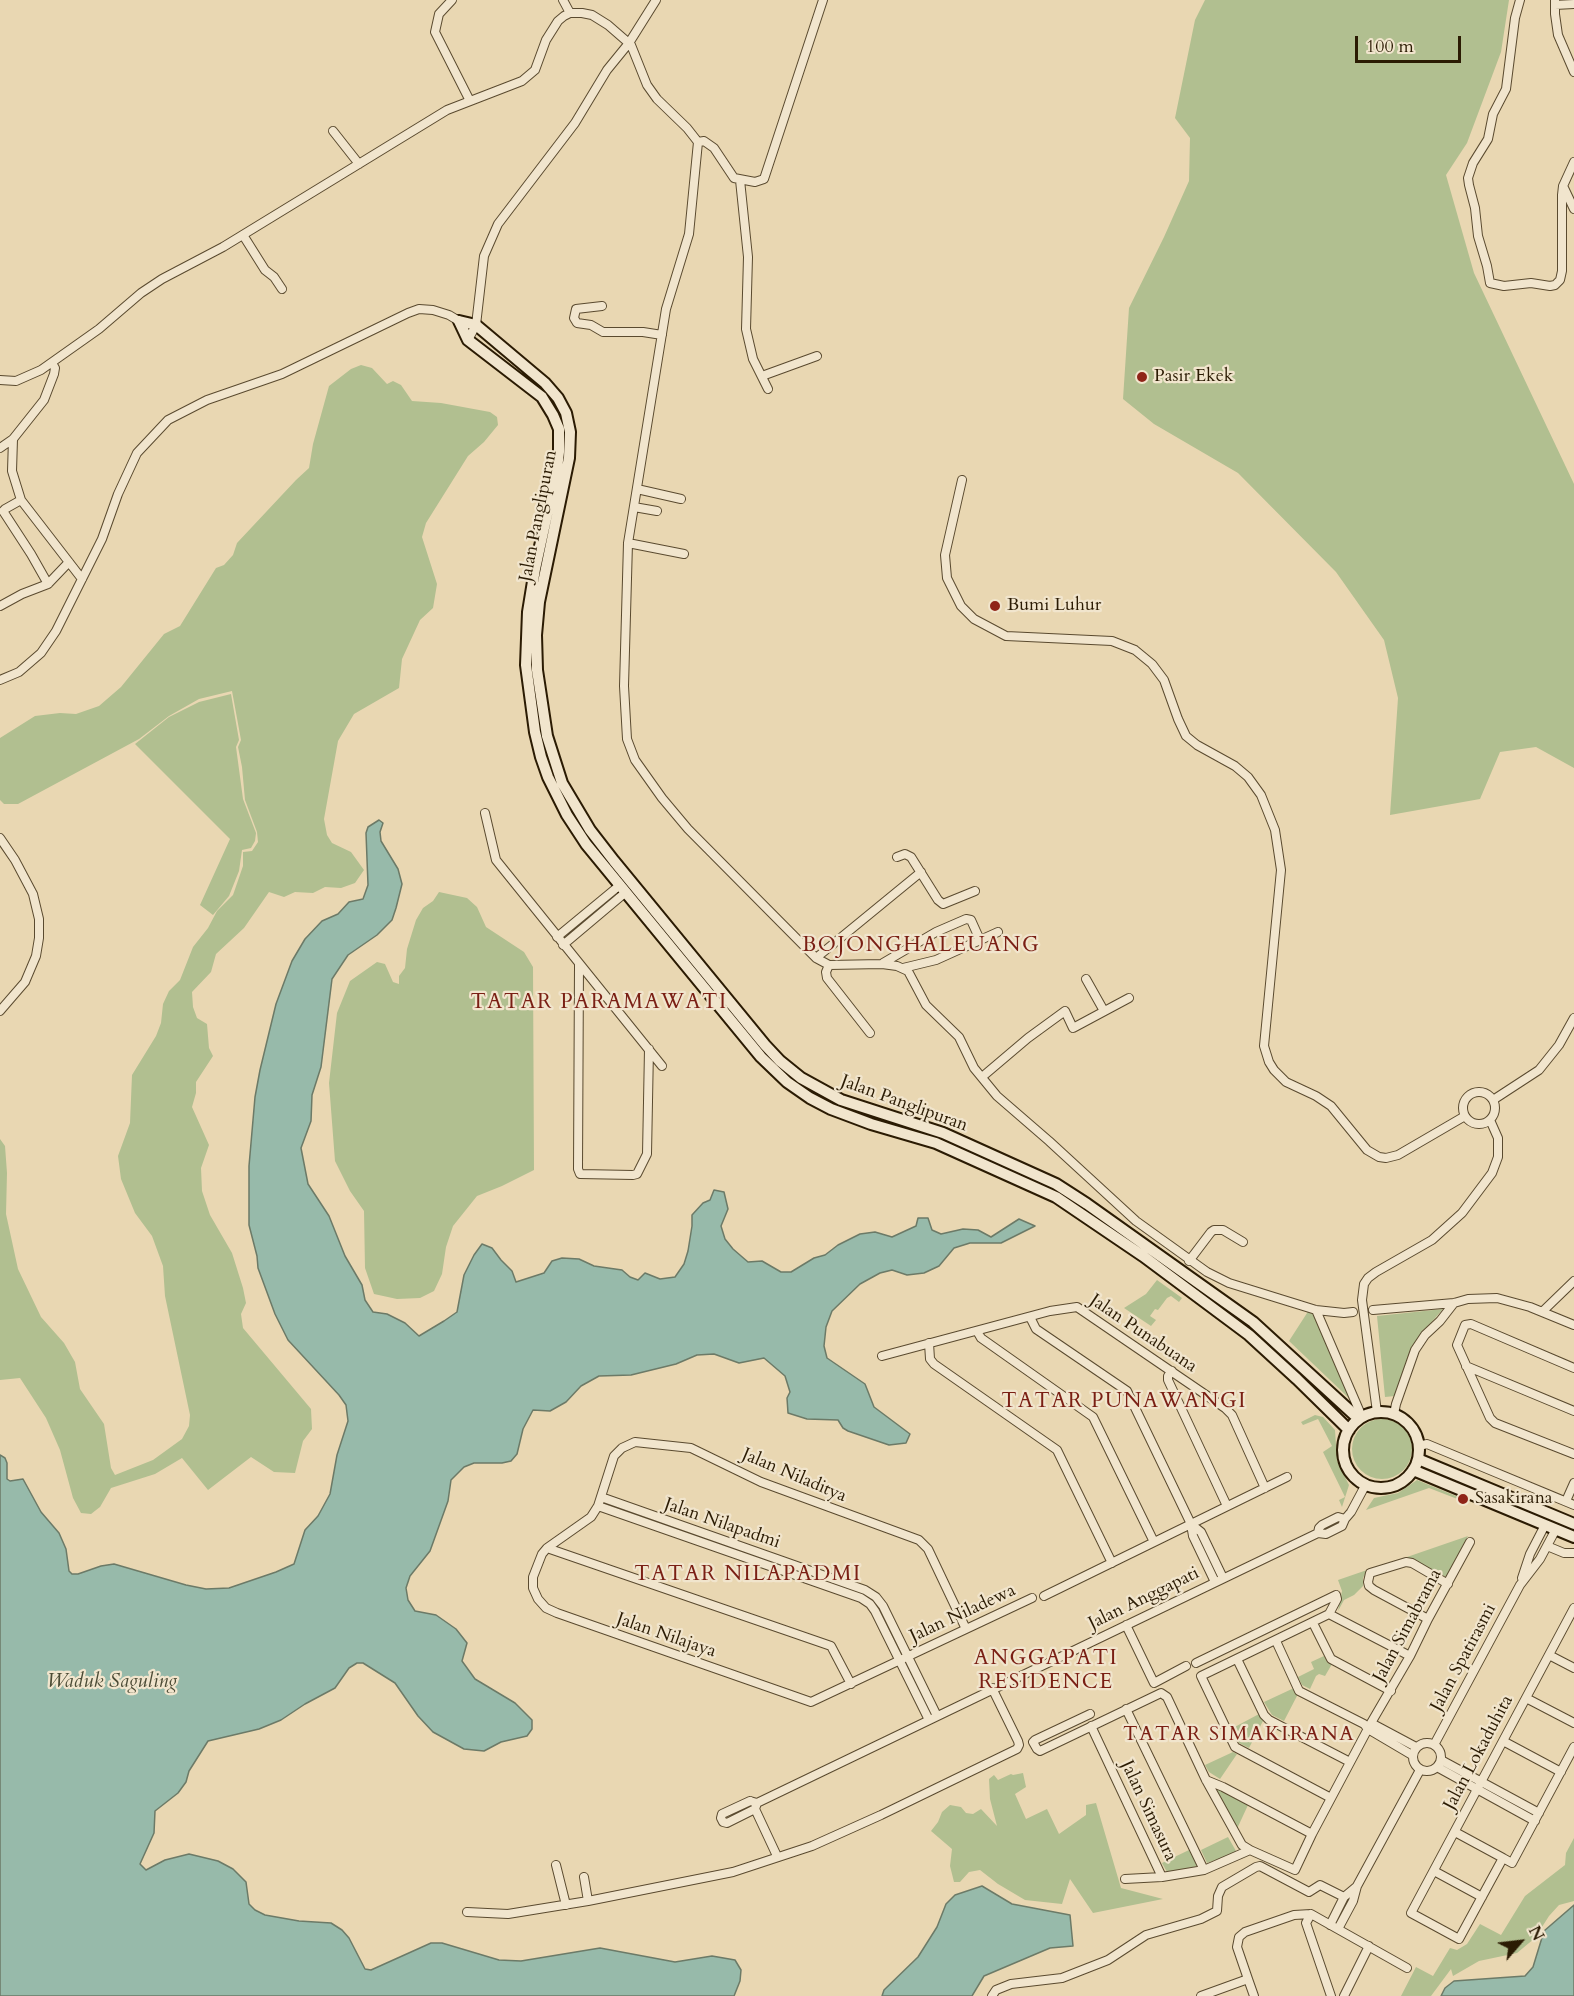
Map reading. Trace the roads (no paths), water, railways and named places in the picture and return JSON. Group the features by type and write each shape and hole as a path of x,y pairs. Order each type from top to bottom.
{"main road":[{"name":"Jalan Panglipuran","path":"459,321 476,325 545,383 558,398 566,413 570,432 569,458 528,612 526,665 533,721 548,777 567,815 586,844 623,889 765,1045 801,1078 841,1100 943,1133 1056,1184 1253,1322 1361,1418"},
{"name":"Jalan Panglipuran","path":"459,321 468,340 542,397 559,429 557,470 540,571 537,670 547,736 562,783 590,830 761,1057 787,1082 831,1109 936,1143 1056,1197 1143,1256 1249,1335 1349,1430"},
{"path":"1377,1412 1395,1414 1411,1427 1419,1446 1418,1459 1413,1470 1404,1480 1392,1486 1379,1488 1366,1484 1354,1476 1346,1465 1343,1451 1349,1430 1361,1418 1377,1412"},
{"path":"1418,1459 1574,1524"},
{"path":"1413,1470 1574,1537"}],"street":[{"path":"452,0 439,14 435,32 470,100"},
{"path":"563,0 570,13"},
{"path":"468,340 476,325 484,256 498,224 574,123 607,70 629,43 656,0"},
{"path":"698,142 704,141 711,145 732,176 740,180 755,182 766,175 823,0"},
{"path":"1520,0 1515,18 1506,89 1493,114 1488,139 1473,163 1468,178 1475,208 1478,236 1490,283 1504,286 1531,283 1550,286 1560,280 1562,276 1563,186 1574,162"},
{"path":"1574,4 1555,3 1558,36 1574,72"},
{"path":"0,380 16,381 35,374 99,329 141,293 181,268 243,235 447,110 514,85 528,77 535,70 546,40 558,21 570,13 592,15 629,43 634,50 647,85 657,99 698,142 689,234 666,309 628,543 623,663 626,728 630,749 642,771 688,829 816,958 829,965 882,963 903,968 936,960 998,932"},
{"path":"333,131 359,164"},
{"path":"740,180 748,257 746,329 750,348 768,389"},
{"path":"1563,186 1574,210"},
{"path":"243,235 261,265 274,277 282,289"},
{"path":"602,306 576,309 573,318 577,323 591,325 603,332 643,332 662,335"},
{"path":"0,680 19,672 41,653 56,631 102,539 118,494 137,453 168,420 207,400 282,374 419,309 433,310 459,321"},
{"path":"762,376 817,356"},
{"path":"0,448 13,439 47,394 54,374 52,363"},
{"path":"13,439 12,471 21,500 82,579"},
{"path":"962,480 945,555 947,578 961,606 974,619 1006,636 1112,641 1135,650 1152,664 1164,680 1186,736 1197,745 1235,766 1248,777 1261,795 1275,830 1281,870 1264,1046 1274,1070 1286,1082 1331,1106 1367,1150 1379,1157 1398,1155 1465,1116"},
{"path":"637,489 681,499"},
{"path":"21,500 3,512 48,584"},
{"path":"634,507 657,511"},
{"path":"628,543 684,554"},
{"path":"0,606 48,584 69,562"},
{"path":"485,813 496,860 662,1066"},
{"path":"0,838 33,894 39,919 36,956 25,982 0,1011"},
{"path":"897,857 908,855 943,904 975,891"},
{"path":"816,958 921,872"},
{"path":"557,937 623,889"},
{"path":"563,945 623,889"},
{"path":"882,963 936,932 966,919 970,920 980,940"},
{"path":"579,964 578,1169 580,1174 637,1174 647,1154 649,1049"},
{"path":"829,965 826,972 827,978 870,1033"},
{"path":"903,968 912,977 926,1005 959,1037 974,1068 1011,1110 1049,1141 1136,1221 1190,1261 1229,1282 1316,1310 1353,1312"},
{"path":"1086,979 1104,1011"},
{"path":"982,1077 1028,1038 1065,1011 1073,1028 1130,998"},
{"path":"1493,1100 1539,1070 1558,1045 1574,1018"},
{"path":"1484,1093 1493,1100 1494,1112 1490,1120 1476,1124 1465,1116 1463,1104 1469,1095 1484,1093"},
{"path":"1377,1412 1362,1300 1364,1284 1376,1272 1432,1240 1462,1213 1492,1173 1498,1157 1498,1138 1490,1120"},
{"path":"1190,1261 1214,1230 1223,1230 1243,1242"},
{"path":"1542,1312 1574,1281"},
{"path":"1373,1310 1497,1298 1514,1302 1574,1325"},
{"path":"1395,1414 1396,1404 1415,1350 1425,1335 1454,1303"},
{"name":"Jalan Punabuana","path":"882,1356 1077,1307 1225,1408 1232,1415 1265,1488"},
{"path":"1316,1310 1361,1418"},
{"path":"1030,1317 1036,1329 1127,1391 1191,1524 1193,1536 1219,1580"},
{"path":"1574,1368 1472,1324 1464,1325 1457,1345 1487,1414 1495,1423 1574,1454"},
{"path":"977,1331 981,1338 1093,1417 1154,1542"},
{"path":"929,1343 930,1359 934,1364 1057,1450 1112,1563"},
{"path":"1466,1366 1574,1411"},
{"path":"1172,1371 1168,1380 1227,1506"},
{"name":"Jalan Niladitya","path":"598,1506 614,1456 621,1448 635,1442 691,1448 761,1482 919,1540 928,1549 966,1629"},
{"path":"1419,1446 1427,1444 1570,1503 1574,1483"},
{"path":"1044,1596 1287,1477"},
{"name":"Jalan Anggapati","path":"777,1856 756,1806 992,1688 1318,1533 1319,1528 1338,1517 1345,1519 1366,1484"},
{"name":"Jalan Nilapadmi","path":"601,1497 865,1590 876,1597 883,1606 929,1720"},
{"name":"Jalan Nilajaya","path":"598,1506 585,1522 547,1548 542,1554 533,1577 533,1588 538,1599 546,1608 805,1701 817,1700 903,1659"},
{"name":"Jalan Nilapadmi","path":"598,1506 861,1598 875,1611 937,1716"},
{"name":"Jalan Spatirasmi","path":"1434,1745 1520,1585 1547,1546 1551,1527"},
{"name":"Jalan Spatirasmi","path":"1520,1585 1530,1554 1551,1527"},
{"name":"Jalan Simabrama","path":"1250,1850 1295,1870 1368,1725 1391,1691 1470,1542"},
{"path":"1547,1546 1564,1553 1574,1553"},
{"path":"547,1548 831,1646 851,1684"},
{"path":"1428,1619 1369,1586 1370,1573 1406,1562 1412,1563 1448,1584"},
{"path":"1196,1663 1336,1595 1329,1614 1201,1676 1235,1747 1331,1798"},
{"name":"Jalan Niladewa","path":"903,1659 1032,1598"},
{"name":"Jalan Lokaduhita","path":"1482,1897 1459,1939 1411,1912 1573,1612"},
{"path":"1329,1614 1410,1656"},
{"path":"1313,1623 1331,1659 1391,1691"},
{"path":"1126,1625 1154,1683 1186,1666"},
{"path":"1276,1641 1299,1690 1414,1751"},
{"path":"1549,1655 1574,1668"},
{"path":"1237,1659 1264,1715 1269,1720 1350,1762"},
{"path":"467,1912 508,1914 588,1901 733,1872 812,1846 1017,1749 1018,1741 992,1688"},
{"path":"1090,1714 1035,1740 1037,1749 1040,1751 1161,1693 1167,1697 1206,1780 1236,1836 1242,1845 1250,1850"},
{"path":"1526,1698 1574,1723"},
{"path":"1126,1709 1204,1870"},
{"name":"Jalan Simasura","path":"1091,1726 1162,1877"},
{"path":"1503,1741 1561,1772"},
{"path":"1423,1743 1434,1745 1440,1752 1439,1764 1427,1772 1420,1770 1414,1764 1414,1751 1423,1743"},
{"path":"1455,1832 1512,1863 1574,1748"},
{"path":"1439,1764 1537,1817"},
{"path":"1338,1929 1353,1901 1357,1886 1420,1770"},
{"path":"1206,1780 1224,1787 1312,1834"},
{"path":"1125,1879 1162,1877 1204,1870 1250,1850"},
{"path":"1434,1871 1482,1897 1503,1858"},
{"path":"556,1865 566,1905"},
{"path":"992,1996 996,1990 1011,1984 1062,1978 1108,1960 1146,1935 1201,1919 1217,1911 1218,1896 1222,1887 1260,1866 1309,1892 1320,1885 1344,1897"},
{"path":"584,1876 588,1901"},
{"path":"1330,1925 1344,1897 1357,1886"},
{"path":"1311,1914 1306,1923 1331,1996"},
{"path":"1254,1996 1237,1947 1239,1937 1245,1932 1294,1915 1311,1914 1407,1968"},
{"path":"1344,1996 1370,1946"},
{"path":"1201,1996 1248,1979"}],"water":[{"name":"Waduk Saguling","path":"379,820 383,823 380,832 381,841 398,869 402,884 392,920 377,935 348,955 332,979 321,1067 312,1095 311,1121 301,1148 308,1184 329,1216 345,1256 362,1285 365,1300 373,1312 387,1314 405,1323 419,1336 444,1321 457,1312 464,1275 482,1244 492,1248 512,1271 516,1282 544,1273 552,1261 562,1258 579,1259 594,1266 622,1270 638,1280 645,1273 660,1279 675,1277 684,1264 688,1251 692,1215 703,1203 710,1200 714,1190 724,1192 728,1209 721,1226 725,1239 733,1249 748,1262 762,1261 781,1272 791,1272 860,1234 875,1232 892,1237 916,1226 918,1218 928,1218 932,1230 941,1234 963,1229 978,1230 991,1237 1019,1219 1035,1226 1001,1243 970,1243 954,1248 939,1266 924,1273 907,1275 892,1270 880,1273 860,1284 832,1311 826,1327 824,1346 827,1358 865,1384 874,1407 910,1434 906,1443 889,1445 848,1431 838,1420 807,1419 788,1413 787,1398 790,1392 785,1376 764,1358 739,1363 714,1354 697,1355 676,1364 631,1375 599,1376 581,1386 566,1402 550,1411 533,1410 523,1429 517,1454 511,1461 474,1463 464,1467 451,1480 448,1501 430,1551 410,1576 406,1588 408,1600 415,1611 436,1615 456,1629 467,1643 462,1661 475,1679 515,1703 532,1720 532,1729 527,1736 501,1742 484,1751 464,1749 433,1732 418,1716 395,1683 363,1663 357,1663 349,1668 335,1688 281,1720 259,1729 208,1741 178,1793 155,1811 154,1833 140,1864 146,1870 165,1860 189,1854 218,1861 233,1869 246,1882 249,1904 255,1910 265,1915 299,1921 331,1923 342,1930 349,1938 365,1969 371,1970 431,1943 442,1943 499,1960 521,1961 600,1948 675,1962 712,1956 735,1960 741,1970 740,1981 734,1996 0,1996 0,1455 7,1463 7,1479 10,1481 23,1479 41,1512 59,1533 66,1549 69,1571 72,1574 114,1564 186,1585 206,1589 229,1588 294,1564 305,1530 318,1516 330,1494 337,1455 348,1421 346,1405 339,1395 288,1340 275,1314 258,1268 249,1225 249,1166 255,1097 276,1004 292,961 305,939 322,921 338,914 349,902 363,899 368,885 366,833 368,827"},
{"path":"982,1886 1012,1904 1070,1915 1073,1946 1050,1948 984,1976 972,1996 882,1996 884,1990 918,1957 937,1927 946,1904 955,1895"},
{"path":"1574,1905 1574,1996 1441,1996 1445,1988 1454,1981 1525,1976 1533,1967 1544,1931"}],"place":[{"name":"Pasir Ekek","path":"1142,377"},
{"name":"Bumi Luhur","path":"995,606"},
{"name":"Sasakirana","path":"1463,1499"}],"district":[{"name":"BOJONGHALEUANG","path":"921,946"},
{"name":"TATAR PARAMAWATI","path":"599,1003"},
{"name":"TATAR PUNAWANGI","path":"1124,1402"},
{"name":"TATAR NILAPADMI","path":"748,1575"},
{"name":"ANGGAPATI RESIDENCE","path":"1046,1671"},
{"name":"TATAR SIMAKIRANA","path":"1239,1735"}]}
